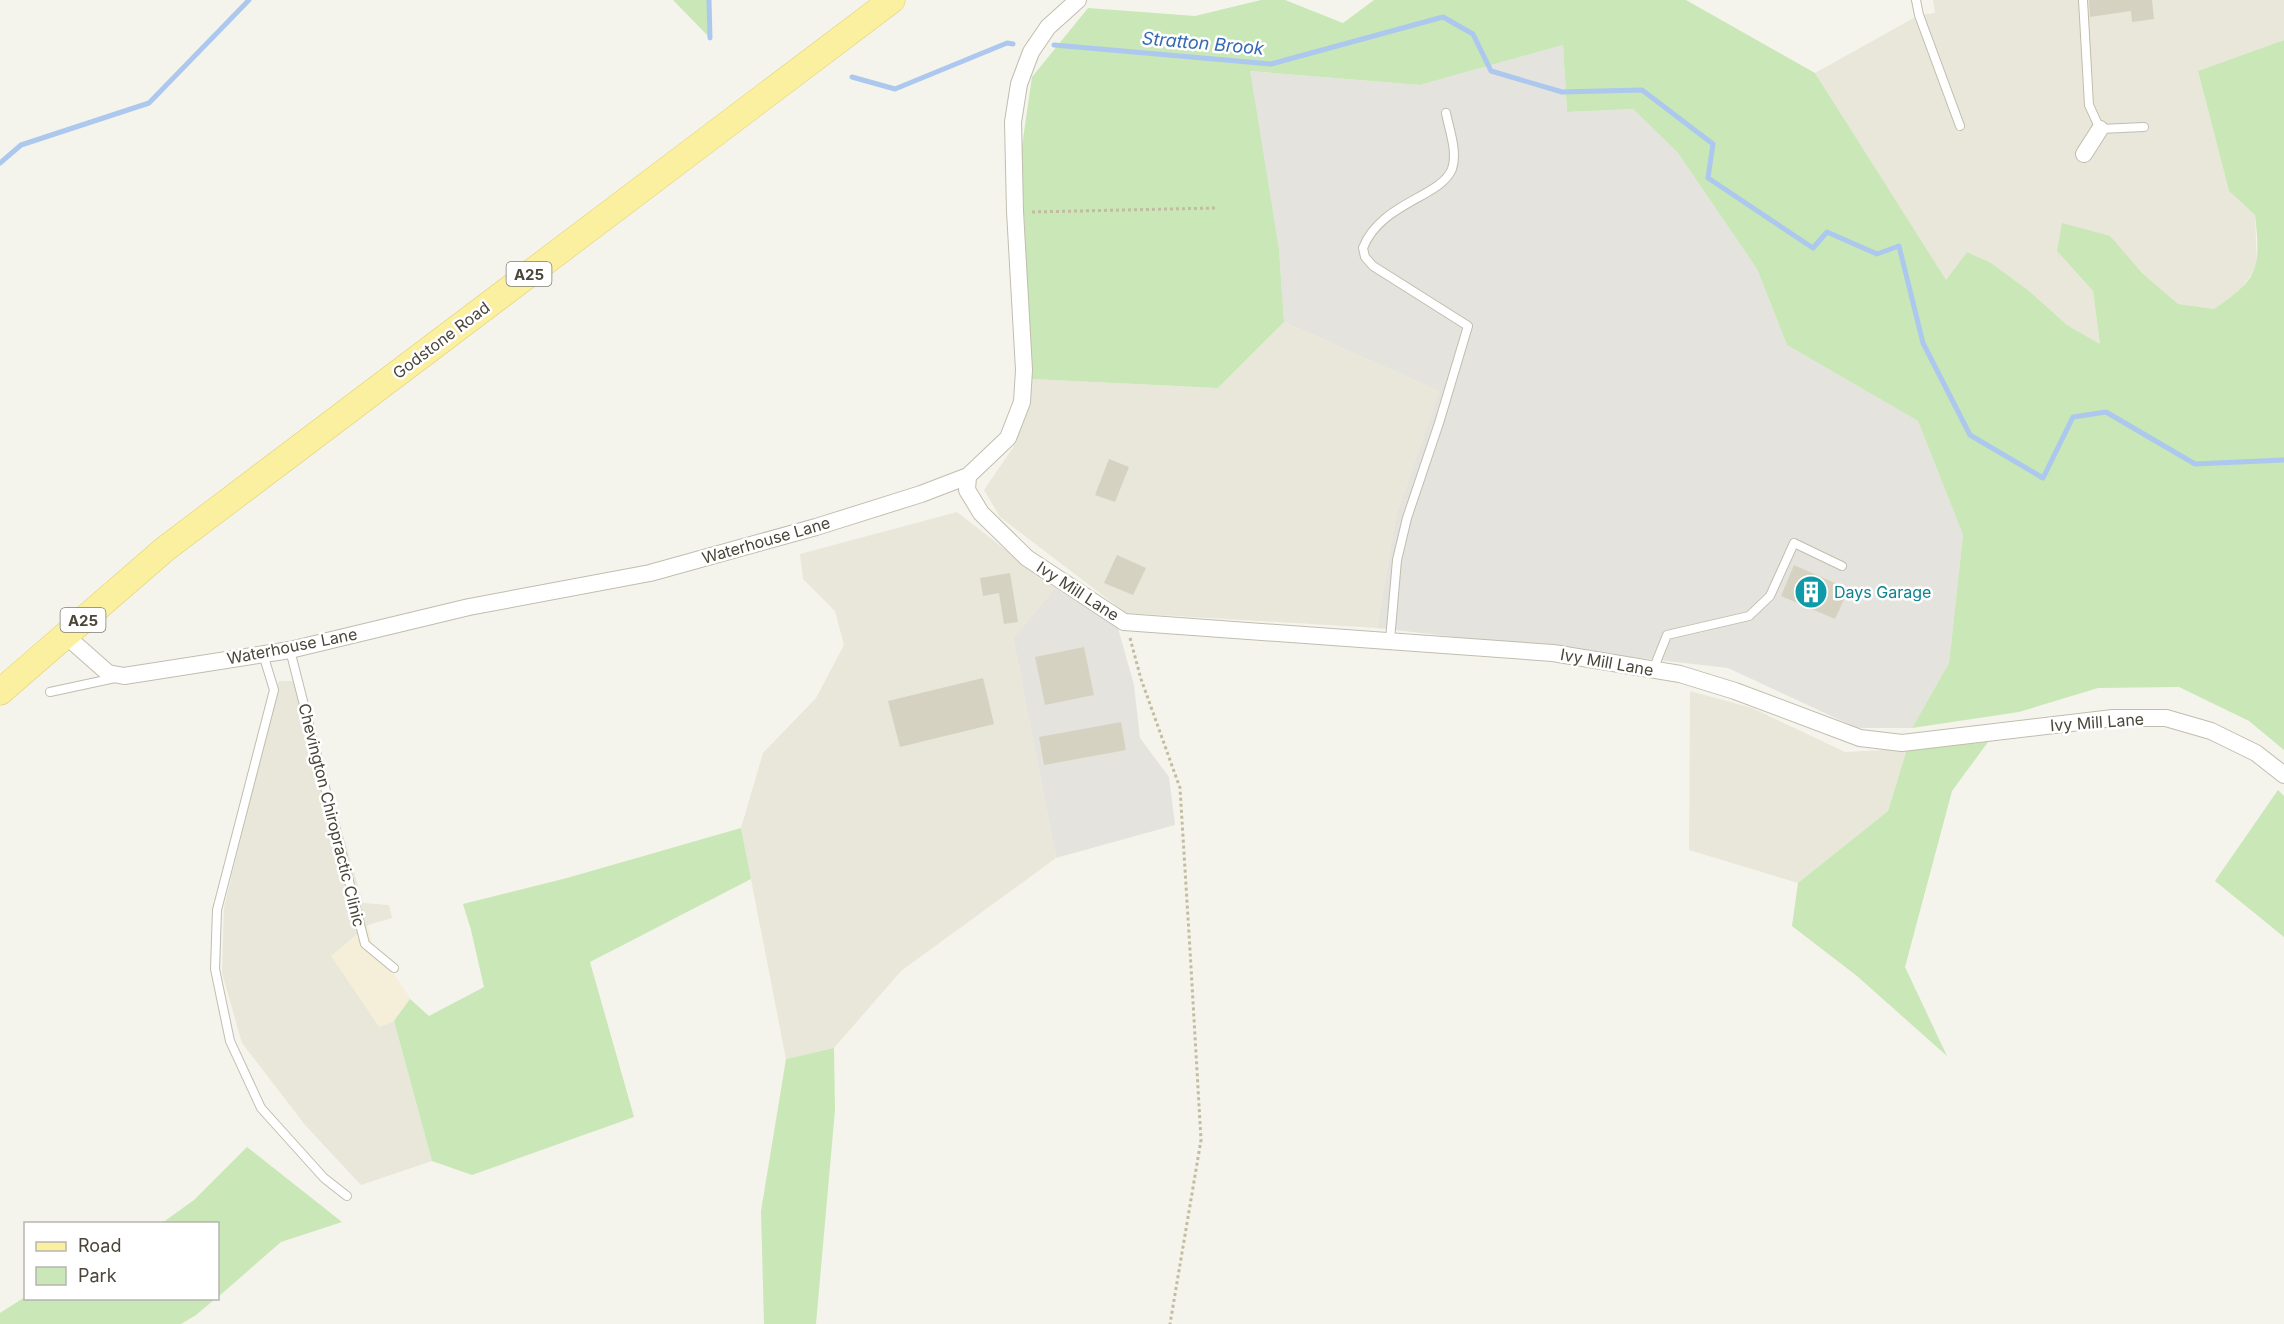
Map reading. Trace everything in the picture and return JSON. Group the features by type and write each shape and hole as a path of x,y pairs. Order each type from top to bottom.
{"main road":[{"name":"Godstone Road","path":"0,692 165,549 892,0"}],"street":[{"name":"Waterhouse Lane","path":"124,676 290,650 469,607 650,573 816,527 921,494 968,476 1008,438 1022,402 1024,370 1015,211 1013,122 1019,84 1031,52 1042,35 1078,0"},
{"path":"2084,154 2100,129"},
{"name":"Ivy Mill Lane","path":"968,476 968,490 981,513 1027,558 1124,622 1553,653 1680,674 1735,691 1860,738 1902,743 2113,718 2166,718 2211,731 2256,753 2284,775"},
{"path":"65,635 108,673 124,676"}],"lane":[{"path":"1916,0 1919,15 1960,126"},
{"path":"2083,0 2089,105 2100,129 2144,127"},
{"path":"1390,640 1396,560 1407,518 1468,326 1373,266 1365,257 1363,248 1376,226 1389,213 1436,186 1452,169 1452,142 1446,113"},
{"path":"1653,670 1667,635 1749,616 1770,596 1794,543 1842,566"},
{"name":"Chevington Chiropractic Clinic","path":"290,650 365,944 394,968"},
{"path":"263,654 274,690 217,910 215,969 230,1041 261,1108 324,1178 347,1196"},
{"path":"50,692 124,676"}],"path":[{"path":"1015,211 1047,213 1215,208"},
{"path":"1124,622 1141,679 1180,788 1201,1140 1170,1324"}],"shaded area":[{"path":"1933,0 2284,0 2284,40 2198,71 2229,191 2255,215 2257,266 2238,293 2214,309 2178,304 2142,273 2057,251 2093,291 2100,344 2067,325 2028,290 1991,263 1967,252 1946,281 1815,73 1919,15 1935,13"},
{"path":"1563,45 1567,112 1633,109 1678,153 1757,269 1787,345 1918,421 1963,535 1949,663 1912,728 1857,728 1728,668 1377,628 1396,516 1439,391 1284,322 1279,249 1249,71 1420,85"},
{"path":"1284,322 1439,391 1396,516 1377,628 1126,613 1000,517 984,490 1016,443 1032,379 1218,388"},
{"path":"957,512 1055,588 1013,638 1056,858 901,971 834,1048 786,1059 741,828 763,753 816,698 844,645 835,611 803,579 800,554"},
{"path":"1055,588 1118,628 1134,685 1140,738 1169,777 1175,825 1056,858 1013,638"},
{"path":"279,681 298,681 363,903 389,905 392,918 368,925 379,1027 394,1021 432,1161 361,1185 305,1125 242,1043 222,973 224,907"},
{"path":"1690,691 1752,708 1845,752 1907,749 1888,811 1798,883 1689,850"},
{"path":"368,925 372,943 413,1002 394,1021 379,1027 331,956"}],"green space":[{"path":"673,0 709,0 710,38"},
{"path":"1261,0 1285,0 1343,23 1374,0 1686,0 1815,73 1946,280 1967,252 1991,263 2028,290 2067,325 2100,344 2093,291 2057,251 2062,223 2110,236 2142,273 2178,304 2214,309 2229,299 2254,271 2257,260 2255,215 2229,191 2198,71 2284,40 2284,750 2249,721 2179,687 2098,688 2019,712 1912,728 1949,663 1963,535 1918,421 1787,345 1757,269 1678,153 1633,109 1567,112 1563,45 1420,85 1250,71 1279,249 1284,322 1218,388 1032,379 1021,153 1032,77 1088,8 1195,16"},
{"path":"1988,742 1952,791 1905,967 1947,1056 1857,976 1792,926 1798,883 1888,811 1907,749"},
{"path":"2278,790 2284,796 2284,937 2215,881"},
{"path":"741,828 751,879 590,962 634,1117 472,1175 432,1161 394,1021 410,999 429,1016 484,987 463,904 567,878"},
{"path":"834,1048 835,1110 816,1324 764,1324 761,1211 786,1059"},
{"path":"247,1147 342,1222 281,1242 219,1296 219,1222 163,1222 194,1200"},
{"path":"24,1298 24,1300 214,1300 181,1324 0,1324 0,1313"}],"building":[{"path":"2089,0 2152,0 2154,19 2132,22 2131,11 2090,17"},
{"path":"1109,459 1129,467 1115,502 1095,495"},
{"path":"1117,555 1146,568 1133,595 1104,583"},
{"name":"Days Garage","path":"1794,565 1837,584 1834,589 1846,595 1835,619 1781,596"},
{"path":"1010,573 1018,622 1004,624 999,593 983,596 980,578"},
{"path":"1084,647 1094,695 1045,705 1035,657"},
{"path":"983,678 994,724 900,747 888,701"},
{"path":"1121,722 1126,750 1044,765 1039,737"}],"waterway":[{"path":"0,163 21,145 149,103 249,0"},
{"name":"Stratton Brook","path":"709,0 710,38"},
{"name":"Stratton Brook","path":"1054,45 1271,64 1443,17 1473,34 1491,71 1562,92 1642,90 1713,144 1708,178 1813,248 1827,232 1877,254 1899,246 1923,343 1970,435 2043,478 2073,417 2106,412 2195,464 2284,460"},
{"name":"Stratton Brook","path":"852,77 895,89 1007,43 1013,44"}],"place":[{"name":"Days Garage","path":"1811,592"}]}
